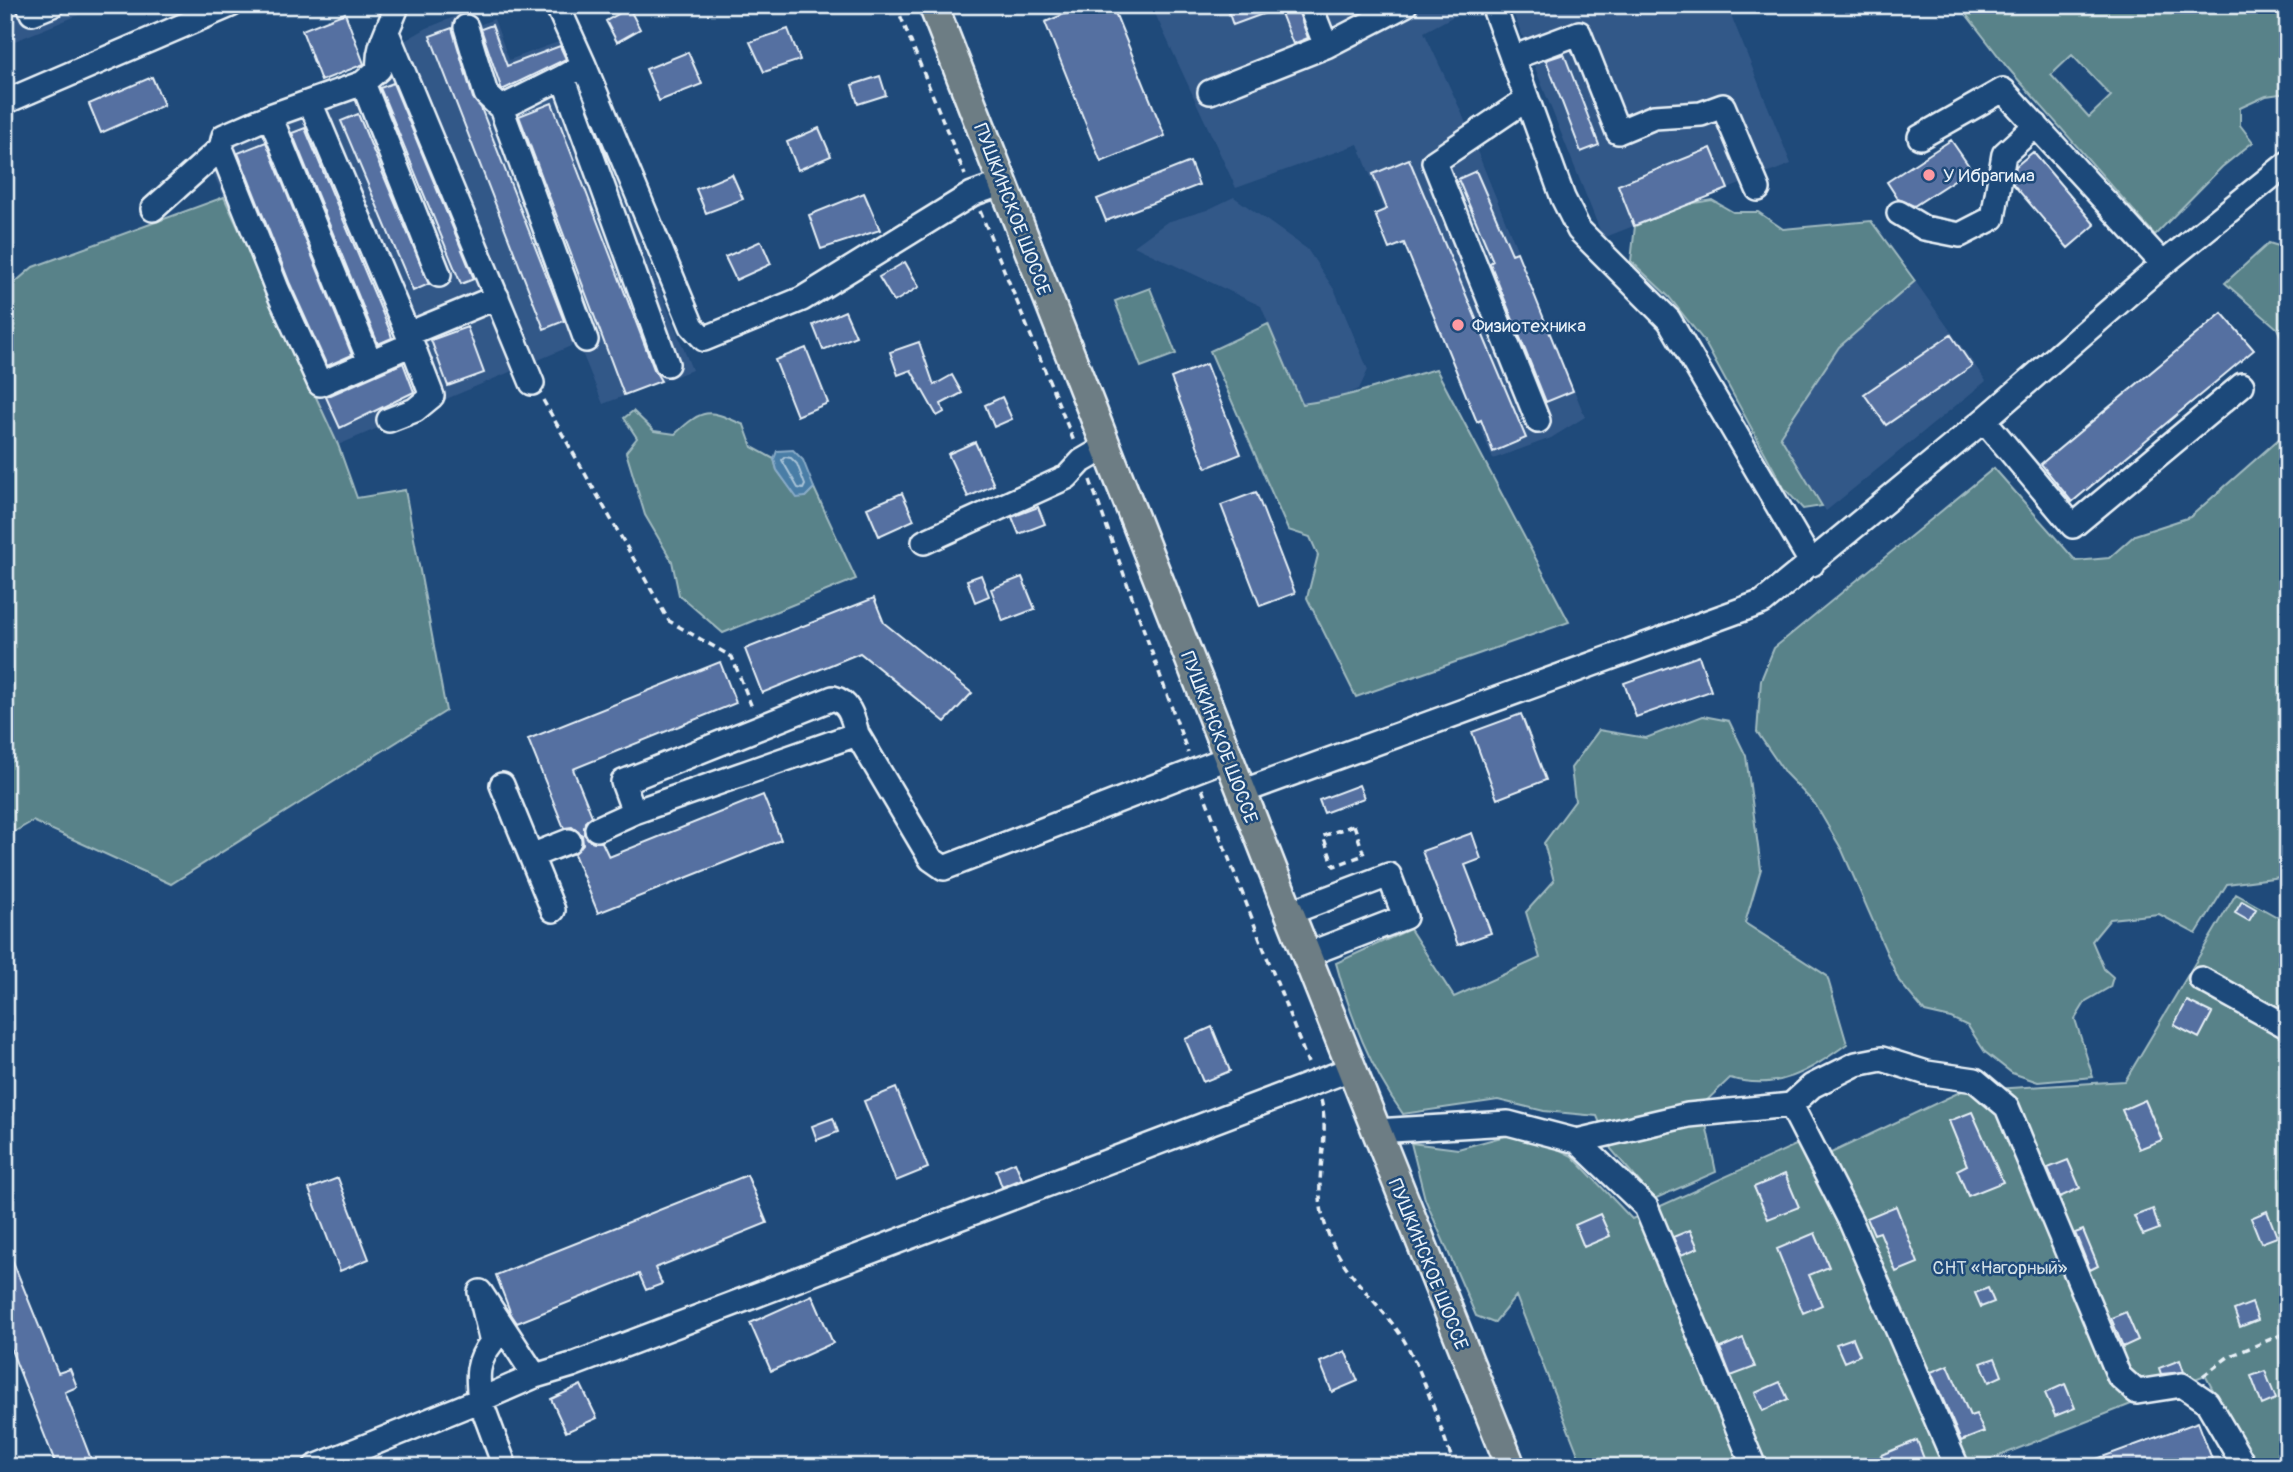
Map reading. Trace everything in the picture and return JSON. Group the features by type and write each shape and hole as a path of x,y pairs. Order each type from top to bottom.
{"main road":[{"name":"ПУШКИНСКОЕ ШОССЕ","path":"937,6 1003,183 1241,792 1511,1467"}],"street":[{"path":"29,5 32,13 52,5"},
{"path":"5,102 231,5"},
{"path":"557,5 692,327 704,339 802,299 972,194 1003,183"},
{"path":"1310,5 1326,46"},
{"path":"1210,92 1326,46 1377,12 1405,5"},
{"path":"1493,5 1563,198 1579,230 1669,320 1812,564"},
{"path":"153,209 221,148 224,136 270,116 363,83 379,69 377,53 388,35 398,6"},
{"path":"466,27 485,94 501,108 586,341"},
{"path":"1512,58 1579,33 1618,132 1654,117 1700,114 1723,106 1758,189"},
{"path":"388,35 533,383"},
{"path":"501,108 584,65"},
{"path":"563,77 667,365"},
{"path":"363,83 439,275"},
{"path":"1920,137 2003,90 2163,264"},
{"path":"1527,99 1434,162 1538,421"},
{"path":"310,102 432,396 415,410 389,420"},
{"path":"270,116 370,362"},
{"path":"1899,213 1924,228 1960,235 1993,218 2004,154 2036,125"},
{"path":"221,148 276,289 320,384 370,362 410,339 497,297"},
{"path":"1241,792 1763,602 1984,420 2163,264 2288,163"},
{"path":"1984,420 2073,526 2242,385"},
{"path":"924,542 1067,477 1082,461 1106,447"},
{"path":"634,812 623,782 759,725 833,698 841,700 850,711 857,734 930,859 944,868 1228,758"},
{"path":"597,829 634,812 857,734"},
{"path":"502,785 553,911"},
{"path":"531,856 569,841"},
{"path":"1289,913 1389,875 1405,917 1306,955"},
{"path":"2201,979 2288,1027"},
{"path":"1376,1131 1508,1123 1577,1141 1688,1115 1791,1105 1812,1086 1856,1064 1882,1059 1927,1073 1975,1080 2007,1107 2119,1376 2137,1392 2182,1385 2207,1402 2245,1467"},
{"path":"316,1467 535,1376 572,1365 1351,1069"},
{"path":"1791,1105 1851,1222 1957,1467"},
{"path":"1577,1141 1646,1207 1754,1467"},
{"path":"505,1467 480,1400 477,1370 482,1354 492,1342 480,1292 535,1376"}],"path":[{"path":"896,5 1082,461 1195,771 1316,1082 1326,1119 1320,1176 1323,1217 1342,1266 1402,1338 1455,1467"},
{"path":"533,383 669,621 732,657 759,725"},
{"path":"1353,825 1364,855 1334,866 1323,836 1353,825"},
{"path":"2186,1388 2228,1357 2288,1332"}],"shaded area":[{"path":"5,5 103,5 5,45"},
{"path":"1151,5 1468,5 1469,8 1424,32 1460,109 1585,417 1551,438 1493,459 1405,243 1389,249 1375,214 1384,210 1358,144 1236,188"},
{"path":"1510,5 1727,5 1791,164 1603,238"},
{"path":"467,12 474,27 494,19 509,60 561,41 692,370 603,404 578,343 338,445 205,156 361,93 401,43 427,28"},
{"path":"1234,197 1307,249 1335,291 1368,370 1359,389 1334,400 1302,404 1261,306 1134,246 1167,222 1207,210"},
{"path":"1915,281 1986,381 1826,511 1779,437 1839,347"}],"green space":[{"path":"1959,5 2288,5 2288,93 2266,96 2240,108 2240,125 2253,142 2222,167 2155,235 2007,67","holes":["2072,55 2111,96 2089,117 2051,75"]},
{"path":"224,197 338,445 357,498 405,490 446,711 171,884 33,821 5,837 5,291 33,267"},
{"path":"1712,200 1733,212 1758,212 1783,229 1871,221 1915,281 1839,347 1780,436 1822,506 1803,509 1784,488 1704,341 1669,297 1631,261 1635,226 1688,204"},
{"path":"2269,243 2288,249 2288,351 2277,328 2225,283"},
{"path":"1150,288 1176,354 1141,367 1115,301"},
{"path":"1268,324 1302,404 1352,394 1436,369 1569,622 1356,697 1307,598 1318,555 1310,537 1288,530 1210,351"},
{"path":"633,411 654,431 675,434 694,419 708,413 744,425 752,447 774,459 777,470 797,497 805,497 814,488 856,579 723,633 679,595 672,561 645,515 626,452 637,438 624,418"},
{"path":"2288,431 2288,876 2227,884 2196,934 2159,914 2110,919 2092,941 2104,969 2113,977 2110,987 2086,1001 2075,1019 2093,1077 2038,1082 2012,1073 1985,1052 1968,1026 1951,1018 1925,1012 1899,981 1842,850 1815,804 1785,773 1757,732 1761,680 1774,648 1994,468 2076,561 2109,558 2135,535 2190,517"},
{"path":"1703,716 1729,721 1746,756 1761,869 1745,923 1827,976 1847,1044 1806,1070 1778,1081 1747,1082 1730,1078 1702,1105 1716,1172 1654,1199 1611,1149 1597,1116 1544,1111 1498,1100 1403,1114 1381,1079 1363,1042 1336,963 1410,929 1454,997 1540,958 1526,912 1554,881 1544,843 1575,801 1571,768 1599,730 1646,738"},
{"name":"СНТ «Нагорный»","path":"2236,894 2288,923 2288,935 2278,962 2288,968 2288,1467 2257,1467 2253,1464 2205,1375 1971,1467 1583,1467 1516,1296 1494,1323 1476,1316 1425,1199 1411,1143 1458,1149 1523,1131 1572,1156 1632,1219 1798,1144 1810,1163 1962,1091 2125,1081"}],"water":[{"path":"793,450 803,460 814,488 805,497 797,498 777,470 774,459 777,451"}],"building":[{"path":"1086,5 1112,5 1165,136 1101,162 1045,22"},
{"path":"1226,5 1296,5 1308,38 1293,44 1279,8 1233,25"},
{"path":"629,8 640,29 617,42 606,21"},
{"path":"345,13 364,64 321,81 302,30"},
{"path":"492,25 507,66 560,46 566,59 502,90 481,29"},
{"path":"452,28 473,98 481,108 564,321 544,329 430,36"},
{"path":"788,29 800,60 764,72 750,42"},
{"path":"688,52 702,84 659,101 646,69"},
{"path":"1564,54 1599,145 1581,152 1546,60"},
{"path":"880,76 886,95 858,104 852,85"},
{"path":"152,77 164,105 101,133 89,104"},
{"path":"393,83 474,279 461,284 380,88"},
{"path":"552,103 654,369 661,381 624,395 519,116"},
{"path":"358,114 429,284 413,291 341,121"},
{"path":"305,128 390,331 392,338 378,344 292,133"},
{"path":"819,128 831,156 798,170 787,142"},
{"name":"У Ибрагима","path":"1951,140 1971,169 1914,206 1898,199 1887,182"},
{"path":"266,142 352,355 327,366 290,284 238,153"},
{"path":"1711,148 1728,189 1634,226 1618,185"},
{"path":"2033,152 2095,225 2068,248 2013,184 2016,166"},
{"path":"1409,159 1526,438 1493,452 1481,420 1477,422 1404,243 1389,249 1375,214 1387,209 1373,174"},
{"path":"1190,162 1199,185 1106,221 1097,199"},
{"path":"1476,171 1512,254 1517,252 1573,391 1546,402 1490,263 1493,261 1458,179"},
{"path":"732,174 743,199 706,213 696,189"},
{"path":"864,193 880,230 821,249 809,215"},
{"path":"761,241 771,264 736,280 725,257"},
{"path":"905,262 919,287 894,302 879,277"},
{"path":"845,311 856,336 823,350 813,325"},
{"path":"2222,313 2254,350 2072,502 2041,464"},
{"path":"467,327 484,373 448,386 431,340"},
{"path":"1951,335 1972,366 1886,425 1864,394"},
{"path":"919,342 934,385 952,375 962,393 941,404 944,412 937,416 911,370 898,375 890,352"},
{"path":"806,348 828,403 797,416 775,360"},
{"path":"403,363 414,392 340,428 326,397"},
{"path":"1206,364 1241,454 1206,468 1171,378"},
{"path":"1002,397 1012,419 994,427 985,405"},
{"path":"975,442 994,485 968,497 948,454"},
{"path":"1256,492 1295,593 1260,606 1221,505"},
{"path":"902,493 914,520 879,536 867,508"},
{"path":"1038,507 1045,524 1019,534 1012,517"},
{"path":"981,575 989,596 975,602 967,580"},
{"path":"1022,577 1035,609 1003,621 991,589"},
{"path":"874,598 884,623 972,693 945,722 860,653 762,693 745,649"},
{"path":"1699,656 1711,691 1636,717 1624,683"},
{"path":"720,662 736,703 573,769 592,816 585,822 584,834 590,841 602,842 609,857 763,795 781,840 598,913 574,854 583,844 582,835 572,827 564,828 528,739"},
{"path":"1521,714 1546,780 1497,799 1472,732"},
{"path":"1359,785 1364,798 1324,813 1319,800"},
{"path":"1472,833 1481,859 1465,865 1491,933 1458,945 1422,851"},
{"path":"2242,901 2256,909 2249,921 2235,913"},
{"path":"2187,1001 2212,1013 2199,1038 2174,1025"},
{"path":"1212,1027 1230,1071 1203,1082 1185,1039"},
{"path":"896,1088 928,1168 896,1181 864,1101"},
{"path":"2145,1100 2162,1140 2139,1149 2122,1110"},
{"path":"1972,1112 2003,1182 1968,1196 1957,1170 1967,1165 1949,1121"},
{"path":"833,1118 838,1132 817,1140 812,1126"},
{"path":"2068,1160 2080,1188 2060,1197 2048,1168"},
{"path":"1015,1162 1022,1179 1002,1187 996,1170"},
{"path":"1785,1174 1799,1207 1768,1219 1754,1187"},
{"path":"747,1175 767,1223 655,1268 662,1284 646,1290 639,1274 517,1323 511,1314 496,1275"},
{"path":"338,1178 369,1259 340,1271 309,1189"},
{"path":"1896,1206 1918,1263 1896,1272 1880,1232 1874,1234 1867,1218"},
{"path":"2153,1209 2159,1229 2143,1235 2134,1216"},
{"path":"2267,1211 2277,1237 2261,1243 2251,1218"},
{"path":"1600,1214 1610,1236 1584,1247 1575,1225"},
{"path":"1690,1230 1698,1248 1681,1255 1673,1237"},
{"path":"2083,1230 2098,1266 2090,1270 2075,1233"},
{"path":"1815,1233 1829,1267 1809,1275 1822,1305 1803,1313 1777,1249"},
{"path":"5,1242 58,1373 70,1369 77,1387 65,1392 94,1467 57,1467 5,1334"},
{"path":"1988,1288 1994,1302 1981,1307 1975,1293"},
{"path":"812,1295 833,1343 771,1371 750,1323"},
{"path":"2252,1303 2258,1320 2240,1327 2234,1310"},
{"path":"2126,1312 2138,1340 2123,1347 2111,1318"},
{"path":"1743,1338 1755,1367 1731,1376 1720,1348"},
{"path":"1853,1338 1860,1355 1844,1362 1836,1344"},
{"path":"1345,1351 1358,1381 1332,1392 1320,1362"},
{"path":"1995,1358 2002,1376 1989,1382 1981,1363"},
{"path":"2180,1360 2184,1372 2161,1374 2159,1368"},
{"path":"1948,1365 1970,1416 1976,1414 1984,1432 1961,1441 1931,1372"},
{"path":"2265,1371 2276,1399 2262,1405 2251,1376"},
{"path":"1780,1382 1788,1399 1763,1411 1755,1393"},
{"path":"2065,1384 2075,1408 2055,1416 2045,1393"},
{"path":"581,1385 597,1418 566,1432 551,1399"},
{"path":"2198,1422 2215,1467 2080,1465"},
{"path":"1917,1440 1927,1467 1886,1467 1881,1455"}],"place":[{"name":"У Ибрагима","path":"1929,175"},
{"name":"Физиотехника","path":"1458,325"}]}
